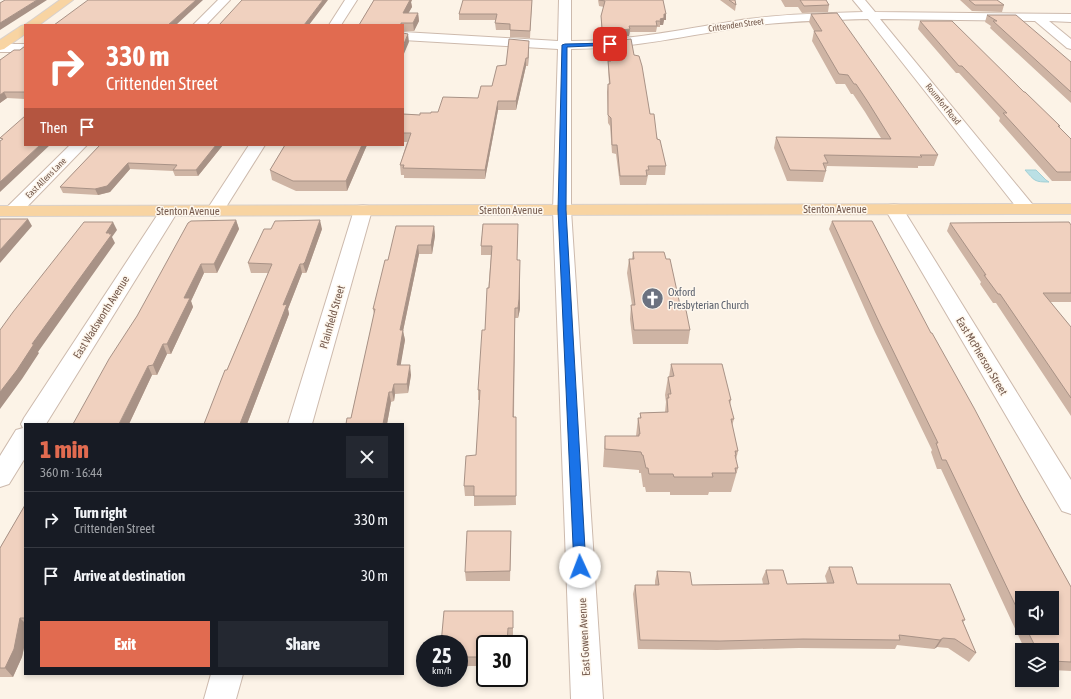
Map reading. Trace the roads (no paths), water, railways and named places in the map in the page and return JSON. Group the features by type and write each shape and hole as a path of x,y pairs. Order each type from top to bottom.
{"main road":[{"path":"32,24 67,0"},
{"path":"0,47 24,30"},
{"name":"Stenton Avenue","path":"6,211 1071,209"}],"street":[{"path":"200,24 224,0"},
{"path":"335,24 351,0"},
{"name":"East Gowen Avenue","path":"565,0 562,210 587,699"},
{"name":"Roumfort Road","path":"859,0 1026,209"},
{"name":"Crittenden Street","path":"404,36 565,45 602,45 634,42 721,26 771,20 872,16 1071,18"},
{"path":"1037,18 1071,45"},
{"path":"0,47 24,48"},
{"name":"East Allens Lane","path":"6,211 78,146"},
{"path":"215,211 256,146"},
{"name":"East McPherson Street","path":"894,209 1071,503"},
{"name":"Plainfield Street","path":"300,423 363,210"},
{"name":"East Wadsworth Avenue","path":"35,423 169,211"},
{"path":"0,477 24,439"},
{"path":"220,699 227,675"}],"water":[{"path":"1025,170 1036,170 1049,182 1040,182 1035,180"}],"place":[{"name":"Oxford Presbyterian Church","path":"652,298"}]}
